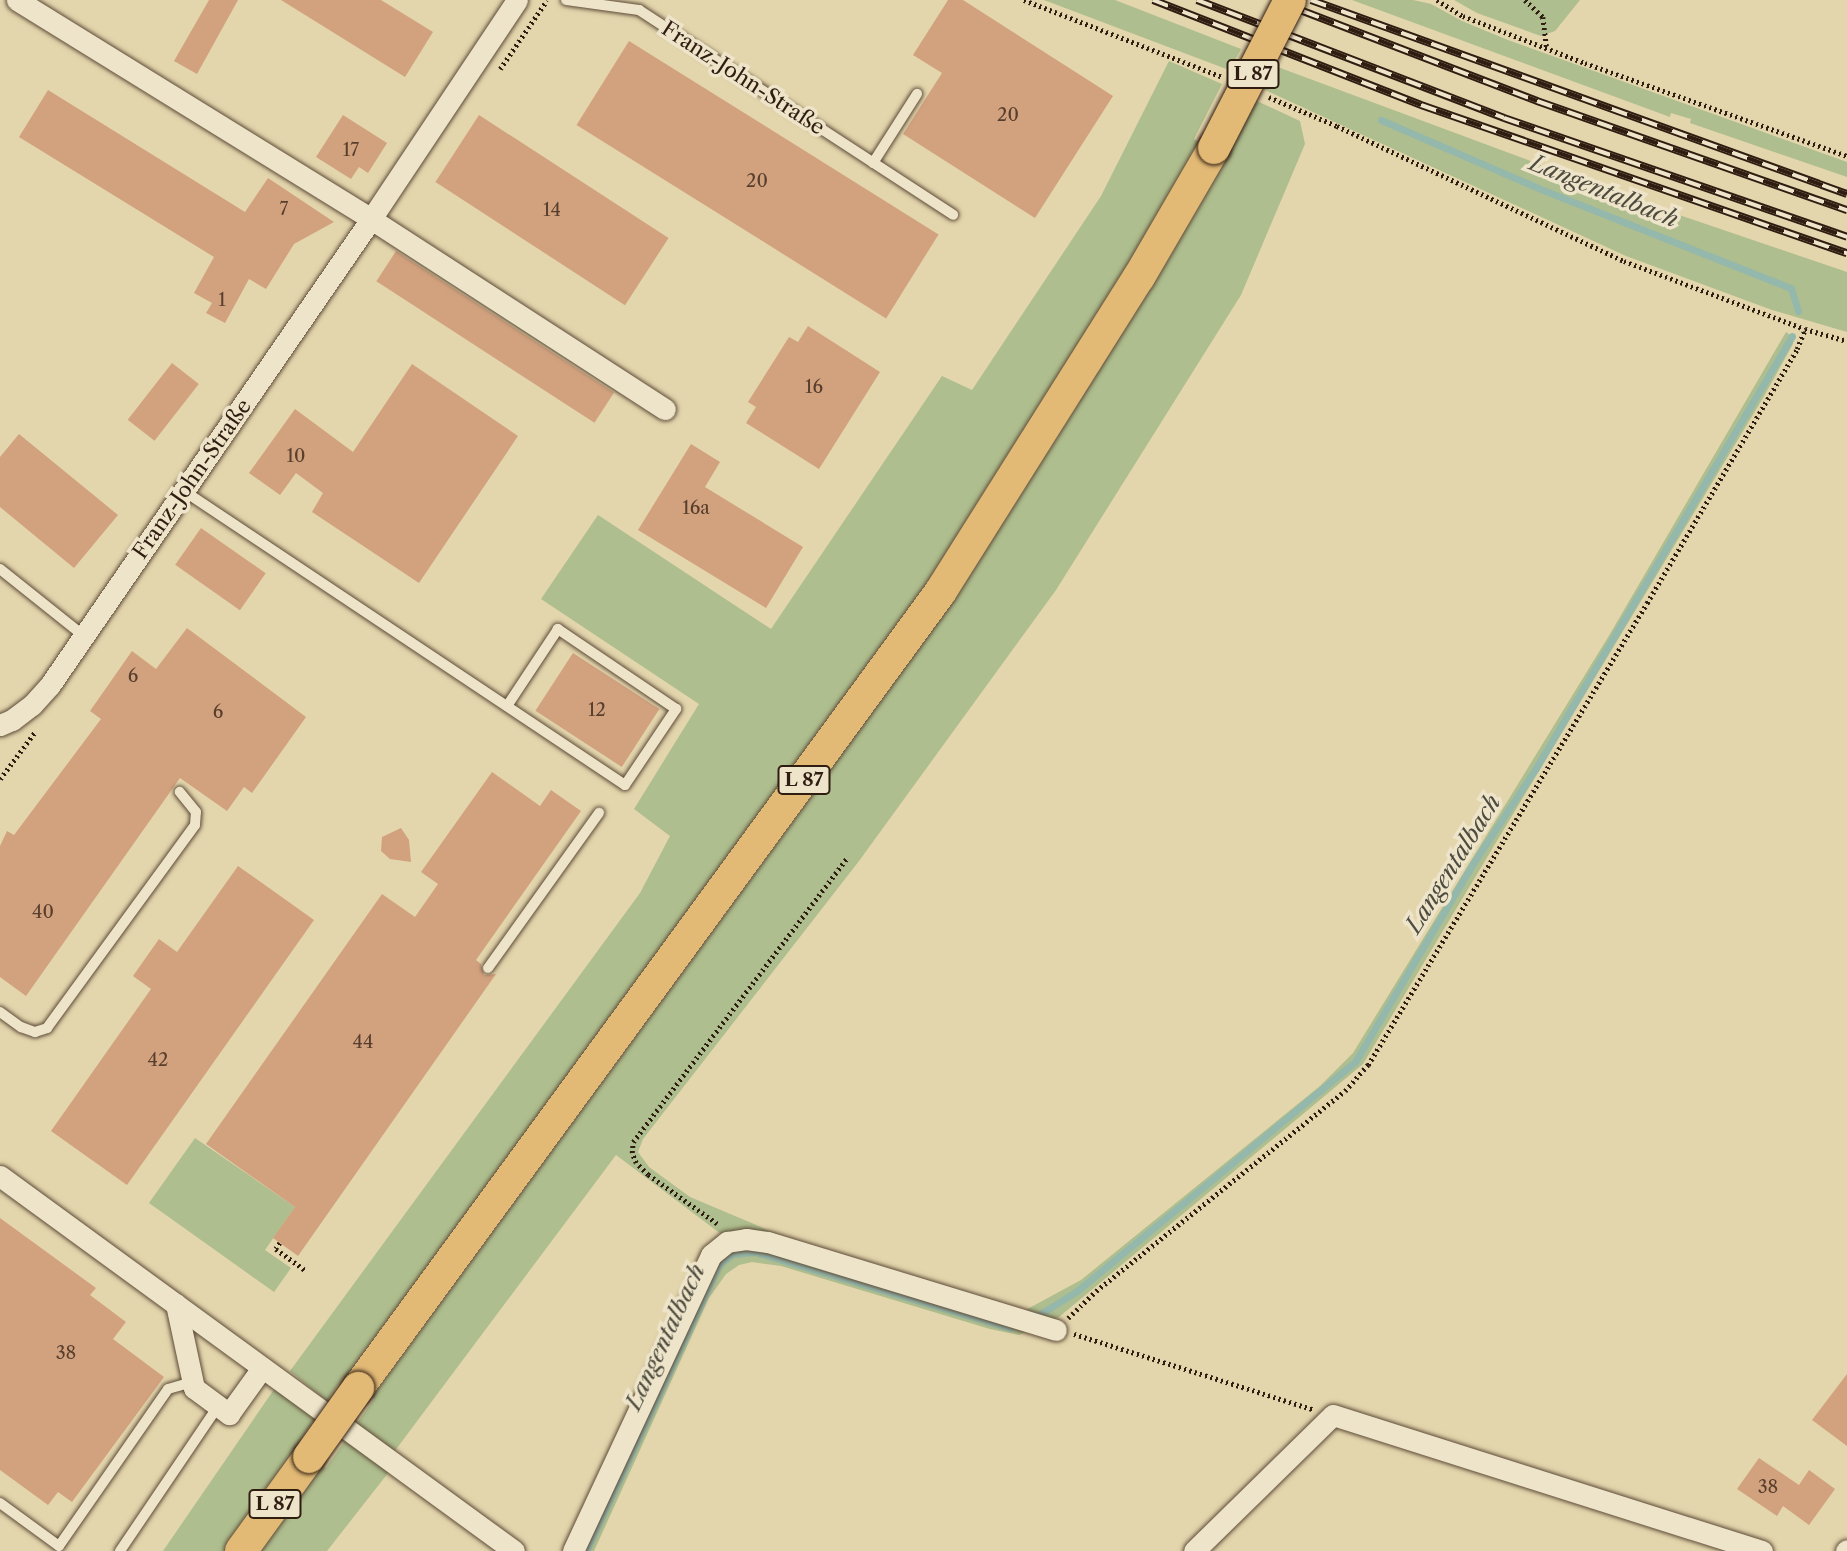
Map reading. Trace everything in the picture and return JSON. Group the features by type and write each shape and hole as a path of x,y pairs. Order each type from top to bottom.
{"main road":[{"name":"L 87","path":"241,1551 941,591 1132,289 1214,148 1290,0"}],"street":[{"path":"18,0 371,219 665,409"},
{"name":"Franz-John-Straße","path":"0,725 12,720 32,705 84,636 371,219 517,0"},
{"path":"0,1176 514,1551"},
{"path":"573,1551 712,1255 727,1242 746,1238 1056,1330"},
{"path":"176,1304 194,1388 218,1406 229,1414 262,1368"},
{"path":"1194,1551 1333,1415 1762,1551"}],"lane":[{"name":"Franz-John-Straße","path":"566,0 639,10 953,215"},
{"path":"873,163 917,94"},
{"path":"184,491 625,785 676,709 558,629 507,706"},
{"path":"0,569 84,636"},
{"path":"0,1012 22,1027 35,1032 47,1028 195,825 196,812 180,792"},
{"path":"488,968 599,813"},
{"path":"0,1503 59,1546 168,1389 192,1382"},
{"path":"120,1551 218,1406"}],"path":[{"path":"1024,0 1226,79"},
{"path":"1437,0 1463,16 1847,156"},
{"path":"1525,0 1543,18 1548,48"},
{"path":"1264,94 1337,125 1624,261 1805,329 1847,341"},
{"path":"1056,1330 1096,1291 1345,1091 1368,1065 1647,603 1797,349 1805,329"},
{"path":"746,1238 723,1227 648,1175 636,1163 632,1153 633,1142 848,857"},
{"path":"280,1242 276,1249 305,1270"},
{"path":"1056,1330 1095,1338 1333,1415"}],"green space":[{"path":"1044,0 1115,0 1241,49 1229,70"},
{"path":"1352,0 1413,0 1431,4 1462,21 1508,40 1847,162 1847,177 1690,123 1691,119 1671,113 1670,117"},
{"path":"1454,0 1580,0 1555,31 1541,36 1477,13"},
{"path":"1169,61 1222,84 1194,139 1199,142 1139,250 938,568 825,729 347,1379 343,1377 327,1401 290,1371 640,893 670,836 634,809 699,704 541,599 598,515 771,629 942,376 972,390 1101,196"},
{"path":"1275,66 1641,202 1847,272 1847,332 1772,310 1626,256 1263,89"},
{"path":"1257,101 1300,121 1305,144 1241,295 1056,590 859,861 643,1139 638,1152 649,1167 690,1197 801,1244 721,1234 616,1155 394,1452 356,1425 374,1399 372,1397 827,775 925,635 1223,154 1228,156"},
{"path":"1786,332 1792,336 1793,344 1763,398 1363,1064 1059,1317 1049,1321 1020,1313 1081,1280 1320,1086 1353,1053 1610,634"},
{"path":"195,1138 295,1207 265,1250 291,1268 274,1292 149,1203"},
{"path":"744,1244 1031,1330 1019,1335 990,1329 781,1266 752,1262 739,1265 726,1274 709,1298 594,1551 578,1551 720,1257"},
{"path":"275,1388 317,1415 296,1446 298,1448 225,1551 163,1551"},
{"path":"347,1438 392,1468 327,1551 261,1551 322,1466 326,1468"}],"building":[{"path":"209,0 238,0 197,74 174,61"},
{"path":"281,0 381,0 433,32 405,77"},
{"path":"948,0 963,0 1113,96 1035,218 903,134 942,73 913,55"},
{"path":"629,41 939,234 886,318 577,125"},
{"path":"48,90 245,212 268,178 334,222 294,244 266,289 249,279 225,323 206,313 212,303 194,293 214,257 19,137"},
{"path":"343,115 387,143 368,173 359,167 351,179 316,157"},
{"path":"479,115 669,238 625,305 435,182"},
{"path":"396,251 614,393 594,423 376,281"},
{"path":"808,326 880,372 819,469 746,423 756,407 748,402 789,337 798,342"},
{"path":"172,363 199,384 154,441 128,420"},
{"path":"412,364 518,436 419,583 312,512 323,493 296,473 280,495 249,473 295,409 353,452"},
{"path":"19,434 118,515 74,568 0,507 0,457"},
{"path":"691,444 720,462 705,487 803,547 766,608 638,530"},
{"path":"201,528 266,573 240,610 175,565"},
{"path":"187,628 306,717 252,793 244,787 227,811 180,778 26,996 0,977 0,846 7,831 14,835 101,719 90,711 132,651 156,669"},
{"path":"573,653 659,709 622,767 535,711"},
{"path":"492,772 540,806 551,790 581,811 476,960 481,964 484,975 496,974 298,1256 273,1238 295,1207 206,1144 382,894 415,917 438,884 421,872"},
{"path":"401,828 409,840 411,862 390,859 381,851 382,837"},
{"path":"238,866 314,920 127,1185 51,1131 151,989 133,976 159,939 177,952"},
{"path":"0,1218 96,1288 90,1295 126,1322 113,1339 164,1377 72,1502 58,1492 48,1505 0,1470"},
{"path":"1847,1374 1847,1446 1812,1420"},
{"path":"1759,1458 1799,1485 1809,1470 1835,1489 1809,1525 1783,1506 1777,1516 1737,1489"}],"waterway":[{"name":"Langentalbach","path":"1381,120 1543,190 1791,288 1798,311"},
{"name":"Langentalbach","path":"1037,1316 1077,1291 1355,1062 1472,865 1536,768 1792,336"},
{"name":"Langentalbach","path":"586,1551 719,1265 732,1254 755,1252 1010,1328"}],"railway":[{"path":"1153,0 1421,105 1847,253"},
{"path":"1197,0 1504,118 1847,237"},
{"path":"1274,0 1537,101 1847,210"},
{"path":"1311,0 1847,194"}]}
